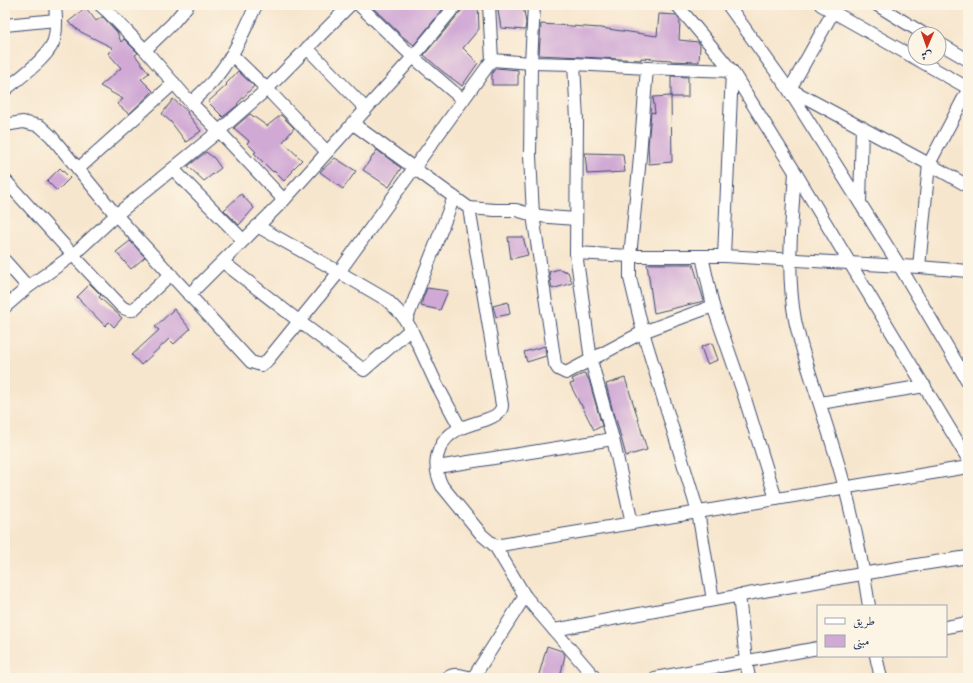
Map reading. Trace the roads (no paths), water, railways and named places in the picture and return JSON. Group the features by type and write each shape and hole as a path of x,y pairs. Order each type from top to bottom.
{"street":[{"path":"5,90 44,57 51,48 55,38 55,5"},
{"path":"100,5 146,50 191,103 284,200"},
{"path":"146,50 172,24 188,5"},
{"path":"191,103 216,77 232,55 256,5"},
{"path":"5,307 28,287 73,255 116,215 219,131 267,89 350,5"},
{"path":"360,5 413,57 463,100"},
{"path":"189,294 284,200 413,57 456,5"},
{"path":"5,125 23,122 40,126 51,136 116,215 170,274 251,362 261,365 266,362 300,322 339,272 492,60 489,5"},
{"path":"534,5 531,63 530,156 533,214 555,364 558,370 566,372 643,332 713,306"},
{"path":"677,5 732,71 795,172 968,459"},
{"path":"728,5 789,88 899,265 967,380"},
{"path":"821,5 968,89 929,164 919,267"},
{"path":"877,5 911,26"},
{"path":"789,88 833,12"},
{"path":"5,25 56,20"},
{"path":"307,48 366,108"},
{"path":"947,48 968,60"},
{"path":"232,55 267,89 327,152"},
{"path":"492,60 531,63 732,71"},
{"path":"574,64 577,120 576,253 591,360 613,438 632,523"},
{"path":"647,68 630,256 630,278 643,332 698,512 713,600"},
{"path":"724,256 732,71"},
{"path":"78,169 174,83"},
{"path":"789,88 968,186"},
{"path":"352,123 469,208 516,210 533,214 576,219"},
{"path":"860,203 862,127"},
{"path":"173,169 243,240"},
{"path":"795,172 790,260 792,299 795,319 802,351 820,403 845,488 864,573 868,605"},
{"path":"5,180 122,307 129,311 133,310 170,274"},
{"path":"223,262 364,370 408,325 454,197"},
{"path":"469,208 502,405 500,411 494,417 460,428 447,436 437,453 436,467 438,477 442,486 482,535 496,546 525,596 592,677"},
{"path":"257,226 387,300 402,315 408,325 460,428"},
{"path":"576,253 630,256 724,256 899,265 968,271"},
{"path":"702,256 713,306 742,389 776,499"},
{"path":"5,261 28,287"},
{"path":"820,403 925,386"},
{"path":"436,467 613,438"},
{"path":"496,546 968,467"},
{"path":"554,630 739,595 864,573 968,557"},
{"path":"739,595 749,678"},
{"path":"447,678 452,675 459,675 472,678 525,596"},
{"path":"947,627 968,623"},
{"path":"655,678 817,648"},
{"path":"876,657 881,678"}]}
